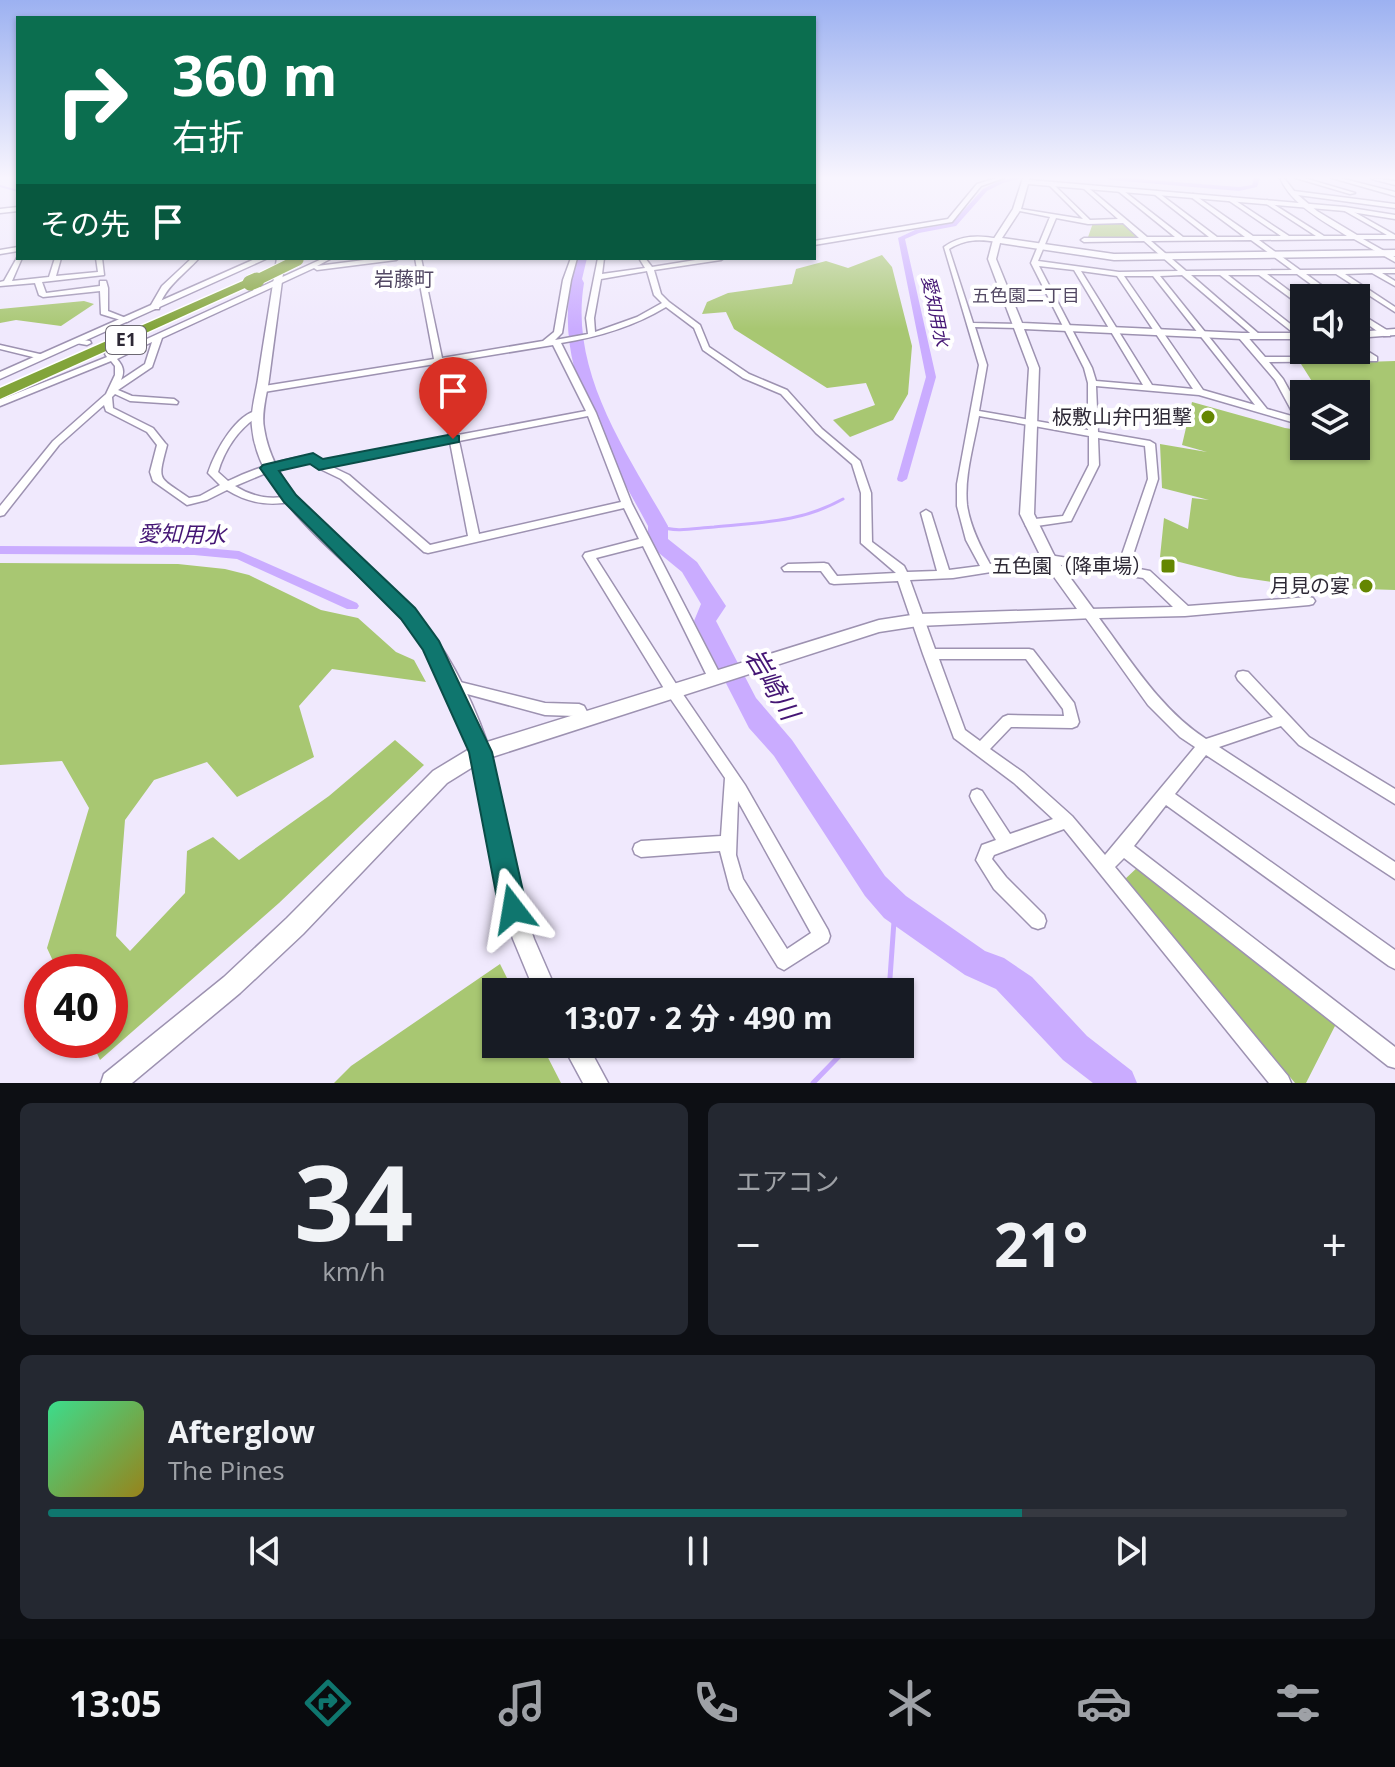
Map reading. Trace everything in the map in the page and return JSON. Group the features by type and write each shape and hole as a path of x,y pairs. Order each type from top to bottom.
{"highway":[{"name":"E1","path":"0,385 299,262"},
{"name":"E1","path":"0,394 248,281"}],"street":[{"path":"816,243 904,229"},
{"path":"1004,229 997,240 992,264 1034,368 1027,507 1030,523 1049,559 1153,701 1185,733 1395,871"},
{"path":"1030,523 1067,519 1094,465 1092,383 1088,368 1034,263 1047,229"},
{"path":"1079,254 1087,229"},
{"path":"1132,229 1256,336"},
{"path":"1167,229 1181,240"},
{"path":"1203,229 1217,239"},
{"path":"1238,229 1315,284"},
{"path":"1274,229 1288,238"},
{"path":"1308,229 1322,238"},
{"path":"1344,229 1395,260"},
{"path":"816,235 829,241"},
{"path":"1084,240 1394,237"},
{"path":"987,569 971,540 962,506 962,484 983,365 946,248 969,239 997,240 1079,254 1163,257 1395,253"},
{"path":"4,284 18,260"},
{"path":"52,279 57,260"},
{"path":"99,260 104,312 127,320"},
{"path":"156,307 165,288 194,260"},
{"path":"0,376 83,342 260,260"},
{"path":"281,260 259,412 259,444 269,468 290,499 408,613 432,646 481,752 506,885 520,932 540,978"},
{"path":"0,403 158,337 276,283 299,262 348,260"},
{"path":"418,260 474,537"},
{"path":"554,342 573,260"},
{"path":"592,336 590,318 601,260"},
{"path":"643,260 650,269 658,295 697,327 706,348 746,376 784,392 819,431 852,456 862,474 866,493 867,543 900,569 959,734 1052,805 1067,821 1281,1083"},
{"path":"597,277 708,260"},
{"path":"1034,263 1077,270 1156,275 1395,271"},
{"path":"1077,270 1149,387"},
{"path":"1375,271 1395,284"},
{"path":"1337,272 1395,310"},
{"path":"1260,273 1290,296"},
{"path":"4,284 102,274"},
{"path":"1119,274 1200,392"},
{"path":"1223,274 1290,327"},
{"path":"1156,275 1264,411"},
{"path":"38,280 43,295 104,288"},
{"path":"264,389 592,336 640,319 666,304"},
{"path":"1370,321 1391,333"},
{"path":"972,325 1290,336"},
{"path":"1370,334 1391,333"},
{"path":"1092,383 1200,392 1302,422 1279,379 1242,336"},
{"path":"0,513 56,443 110,394 149,365 158,337"},
{"path":"554,342 591,413 627,504 717,677"},
{"path":"0,347 41,357"},
{"path":"110,356 119,366 110,394 109,409 150,430 162,445 155,472 158,481 187,502 205,499 225,486 269,468 313,458 319,465 345,477 428,549 627,504"},
{"path":"1262,360 1290,360"},
{"path":"110,394 174,402"},
{"path":"259,412 249,416 213,473 225,486 268,504 290,499"},
{"path":"319,465 591,413"},
{"path":"976,413 1150,444 1153,479 1123,569"},
{"path":"926,513 944,574"},
{"path":"647,541 589,556 673,691 732,777 822,936 784,961 736,883 727,843 732,777"},
{"path":"788,568 824,567 834,580 904,578 1049,559 1146,574 1185,611"},
{"path":"113,1083 232,985 295,926 440,777 481,752 879,626 918,620 1185,611 1309,601"},
{"path":"929,654 1029,654 1069,707 1072,722 1008,721 981,749"},
{"path":"1243,676 1281,720 1304,741 1395,797"},
{"path":"452,685 545,709 579,710 584,719"},
{"path":"1105,865 1205,746 1281,720"},
{"path":"977,796 1007,843"},
{"path":"1166,796 1395,960"},
{"path":"1038,921 1000,883 984,860 988,850 1067,821"},
{"path":"641,849 727,843"},
{"path":"1123,847 1395,1059"},
{"path":"582,1058 596,1083"}],"green space":[{"path":"1091,229 1130,229 1142,239 1087,240"},
{"path":"882,255 892,267 912,346 908,394 893,420 850,437 833,420 875,405 866,383 827,388 734,329 726,312 702,314 707,302 728,293 792,284 796,269 826,261 848,268"},
{"path":"84,301 94,304 61,326 16,320 0,323 0,309"},
{"path":"1395,361 1395,590 1305,587 1238,577 1160,557 1164,518 1188,529 1192,498 1209,500 1162,488 1160,444 1207,452 1182,445 1192,402 1290,429 1290,460 1370,460 1370,380 1311,380 1301,364"},
{"path":"0,563 178,564 249,575 321,610 358,618 396,652 414,660 426,682 332,669 299,706 314,757 237,797 207,762 154,780 125,820 116,936 130,951 185,893 187,851 213,837 239,860 329,796 395,740 424,765 279,903 128,1035 128,954 50,954 47,948 89,808 62,761 0,765"},
{"path":"1139,866 1337,1022 1306,1083 1295,1083 1124,880"},
{"path":"500,964 507,978 482,978 482,1058 548,1058 561,1083 334,1083 351,1066"}],"waterway":[{"name":"愛知用水","path":"902,479 931,377 901,238 932,229"},
{"name":"岩崎川","path":"580,260 575,280 578,283 573,312 575,343 583,375 611,440 658,526 658,539 690,567 703,592 715,606 707,611 705,621 738,689 758,721 783,748 875,886 895,907 976,964 1008,978 1032,1000 1063,1037 1120,1083"},
{"path":"658,526 686,530 780,520 811,513 843,499"},
{"name":"愛知用水","path":"0,550 194,551 239,555 352,606"},
{"path":"890,978 895,907"},
{"path":"813,1083 837,1058"}],"place":[{"name":"板敷山弁円狙撃","path":"1208,417"},
{"name":"五色園（降車場）","path":"1168,566"},
{"name":"月見の宴","path":"1366,586"}],"district":[{"name":"岩藤町","path":"404,279"},
{"name":"五色園二丁目","path":"1026,296"}],"route":[{"path":"453,439 319,465 313,458 269,468 290,499 408,613 432,646 481,752 513,909"}]}
